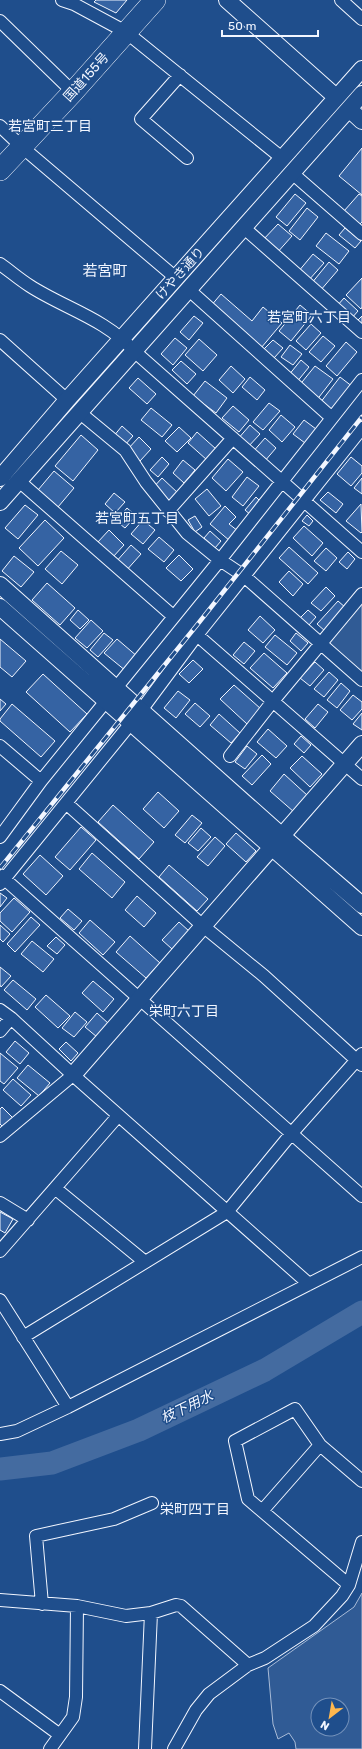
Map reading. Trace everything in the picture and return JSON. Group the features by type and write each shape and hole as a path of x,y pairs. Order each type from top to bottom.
{"highway":[{"name":"国道155号","path":"0,170 73,92 155,0"}],"street":[{"path":"62,0 74,4 126,32 282,158"},
{"path":"227,0 362,122"},
{"path":"341,0 362,19"},
{"path":"0,22 73,92"},
{"name":"けやき通り","path":"3,469 123,338 362,69"},
{"path":"180,75 141,119 187,158"},
{"path":"0,502 362,94"},
{"path":"0,126 22,147 176,278"},
{"path":"292,173 362,234"},
{"path":"244,227 362,332"},
{"path":"0,264 30,286 90,318 123,338 134,351 362,552"},
{"path":"188,289 332,418"},
{"path":"0,340 67,400"},
{"path":"116,688 220,560 362,380"},
{"path":"80,412 125,450 146,482 187,533 220,560 244,576 362,680"},
{"path":"142,709 197,635 304,501 360,435"},
{"path":"168,511 232,438"},
{"path":"19,481 173,616"},
{"path":"0,584 116,688 142,709 282,836 362,905"},
{"path":"230,756 273,701 362,594"},
{"path":"0,607 362,927"},
{"path":"197,635 362,779"},
{"path":"0,837 41,781 106,701"},
{"path":"131,723 66,803 1,879 362,1196"},
{"path":"0,1136 73,1075 362,744"},
{"path":"0,746 41,781"},
{"path":"23,1337 228,1212 292,1134 360,1060 264,976 203,926 66,803"},
{"path":"0,1010 11,1018 118,1116 309,1284"},
{"path":"0,1031 11,1018"},
{"path":"0,1252 118,1116"},
{"path":"56,1189 145,1262"},
{"path":"0,1203 28,1220"},
{"path":"0,1434 17,1431 68,1407 362,1257"},
{"path":"0,1300 68,1407"},
{"path":"349,1585 248,1499 235,1441 295,1409 320,1445 362,1481"},
{"path":"262,1511 320,1445"},
{"path":"42,1604 36,1536 114,1519 152,1503"},
{"path":"174,1749 196,1710 209,1694 248,1665 265,1658 314,1626 342,1596 349,1585 362,1542"},
{"path":"0,1600 77,1606 126,1616 151,1613 176,1605 181,1606 248,1665"},
{"path":"50,1749 73,1717 75,1709 77,1606"},
{"path":"145,1749 151,1613"},
{"path":"0,1691 60,1735"}],"shaded area":[{"path":"362,601 362,674 326,644"},
{"path":"362,1593 362,1749 296,1749 295,1742 289,1733 278,1739 273,1724 268,1668 354,1607"}],"building":[{"path":"96,0 127,0 116,13 94,2"},
{"path":"362,148 362,195 339,176"},
{"path":"295,194 306,203 287,226 276,217"},
{"path":"359,194 362,196 362,222 359,225 344,211"},
{"path":"307,208 318,217 300,240 289,231"},
{"path":"278,224 292,236 276,254 262,241"},
{"path":"345,228 361,241 355,248 339,235"},
{"path":"326,233 349,251 339,264 316,246"},
{"path":"313,254 324,263 308,281 298,272"},
{"path":"329,262 338,270 320,291 311,284"},
{"path":"362,278 362,307 361,309 346,295"},
{"path":"221,294 252,321 263,307 282,323 261,348 210,307"},
{"path":"344,298 358,311 351,319 337,306"},
{"path":"300,305 312,315 291,341 279,331"},
{"path":"194,316 203,323 189,340 180,332"},
{"path":"362,316 362,327 356,322"},
{"path":"311,324 321,333 306,350 296,341"},
{"path":"323,336 335,346 321,362 309,352"},
{"path":"175,338 187,348 173,365 161,354"},
{"path":"199,339 217,355 203,371 185,355"},
{"path":"273,340 283,348 274,358 264,349"},
{"path":"346,342 357,352 337,376 326,366"},
{"path":"290,345 302,354 293,365 281,357"},
{"path":"301,360 309,367 296,383 288,376"},
{"path":"181,361 196,374 187,384 172,370"},
{"path":"231,366 245,379 233,393 219,380"},
{"path":"315,366 333,379 316,401 298,387"},
{"path":"250,377 265,390 257,400 242,387"},
{"path":"340,377 353,387 333,413 320,403"},
{"path":"138,378 156,394 147,404 129,388"},
{"path":"205,381 227,398 216,413 193,396"},
{"path":"269,403 280,411 263,430 253,422"},
{"path":"233,406 249,420 239,432 222,418"},
{"path":"151,408 172,425 162,437 141,420"},
{"path":"281,415 295,427 282,442 269,430"},
{"path":"304,420 316,429 305,443 293,434"},
{"path":"250,425 260,434 247,448 237,440"},
{"path":"122,426 133,436 124,446 113,437"},
{"path":"179,427 191,438 177,452 165,441"},
{"path":"197,432 216,449 207,460 188,443"},
{"path":"81,435 98,450 73,481 55,466"},
{"path":"139,437 151,449 140,461 127,450"},
{"path":"265,438 276,448 264,462 252,453"},
{"path":"162,457 169,464 158,477 150,470"},
{"path":"351,457 362,466 362,473 351,486 337,474"},
{"path":"228,459 243,472 226,491 212,478"},
{"path":"183,460 195,470 184,483 173,473"},
{"path":"54,471 74,488 58,507 38,490"},
{"path":"247,477 259,486 243,506 232,497"},
{"path":"162,478 179,494 169,505 151,490"},
{"path":"362,478 362,494 354,488"},
{"path":"207,489 221,506 209,516 195,499"},
{"path":"328,492 343,504 336,513 320,500"},
{"path":"114,493 125,502 115,513 105,504"},
{"path":"256,497 263,504 252,516 245,510"},
{"path":"361,504 362,532 361,533 346,521"},
{"path":"25,505 38,515 18,539 5,528"},
{"path":"225,506 236,517 229,524 238,531 230,541 210,524"},
{"path":"127,508 136,516 125,528 116,521"},
{"path":"307,515 313,521 309,526 302,521"},
{"path":"195,516 202,527 195,532 188,520"},
{"path":"45,520 64,538 38,566 19,548"},
{"path":"143,520 155,530 143,544 131,534"},
{"path":"304,526 323,543 312,556 293,538"},
{"path":"109,530 124,545 112,558 97,543"},
{"path":"210,531 221,541 215,548 204,538"},
{"path":"159,537 174,550 164,562 148,549"},
{"path":"131,545 141,554 125,572 115,563"},
{"path":"289,547 318,573 308,584 279,558"},
{"path":"326,548 337,558 326,571 314,561"},
{"path":"61,551 78,565 62,584 45,569"},
{"path":"348,552 355,559 347,569 339,562"},
{"path":"179,555 193,569 181,581 166,568"},
{"path":"14,556 34,572 21,587 2,571"},
{"path":"289,571 303,584 293,596 279,582"},
{"path":"47,583 75,608 60,625 32,600"},
{"path":"326,587 335,596 321,611 311,603"},
{"path":"338,601 346,608 325,631 317,624"},
{"path":"78,610 89,620 80,629 70,620"},
{"path":"308,610 316,617 309,625 300,618"},
{"path":"260,616 275,630 263,643 248,630"},
{"path":"91,620 103,631 87,648 75,638"},
{"path":"104,633 113,640 98,657 90,650"},
{"path":"296,633 308,643 301,651 290,641"},
{"path":"275,635 297,653 287,665 265,647"},
{"path":"0,639 26,661 12,677 0,667"},
{"path":"117,639 138,657 126,671 104,653"},
{"path":"244,642 255,651 244,664 233,655"},
{"path":"264,653 287,673 273,688 250,668"},
{"path":"193,660 203,669 189,683 179,674"},
{"path":"315,662 324,670 310,686 300,678"},
{"path":"329,672 338,680 324,697 314,689"},
{"path":"43,674 87,714 70,732 26,692"},
{"path":"341,683 350,691 337,708 327,700"},
{"path":"234,685 261,709 247,724 220,699"},
{"path":"178,691 190,700 176,718 164,708"},
{"path":"353,695 362,702 362,709 352,720 340,710"},
{"path":"0,699 6,704 0,711"},
{"path":"195,703 210,716 200,727 185,714"},
{"path":"12,704 55,741 41,757 0,721"},
{"path":"318,704 328,712 315,728 305,719"},
{"path":"362,713 362,730 353,724"},
{"path":"219,714 240,733 231,743 210,725"},
{"path":"268,729 287,746 276,758 257,742"},
{"path":"301,736 311,745 304,753 294,744"},
{"path":"247,746 257,754 245,769 235,762"},
{"path":"262,755 271,764 252,785 242,776"},
{"path":"302,756 322,774 310,787 290,768"},
{"path":"284,774 308,796 294,812 270,791"},
{"path":"158,792 179,811 164,828 143,809"},
{"path":"113,805 154,842 139,859 98,822"},
{"path":"192,815 202,823 185,843 175,835"},
{"path":"81,827 96,840 70,870 55,857"},
{"path":"201,828 211,837 198,851 188,843"},
{"path":"236,833 256,851 246,862 226,844"},
{"path":"215,837 225,846 208,866 197,857"},
{"path":"92,853 125,882 112,898 79,869"},
{"path":"40,855 63,876 46,895 23,874"},
{"path":"169,865 208,899 197,911 159,877"},
{"path":"0,893 7,898 0,907"},
{"path":"137,896 156,913 144,927 125,910"},
{"path":"14,898 30,912 12,932 0,921 0,913"},
{"path":"68,909 82,921 74,930 60,918"},
{"path":"31,917 40,925 15,952 7,944"},
{"path":"90,920 115,942 103,955 79,933"},
{"path":"179,922 189,931 172,949 162,940"},
{"path":"0,925 10,934 3,942 0,939"},
{"path":"130,936 160,963 146,978 116,952"},
{"path":"56,937 65,945 57,954 47,946"},
{"path":"32,941 54,959 43,972 21,954"},
{"path":"0,967 11,976 1,987 0,985"},
{"path":"13,980 36,999 27,1010 4,990"},
{"path":"93,981 114,999 103,1012 82,993"},
{"path":"46,995 70,1016 58,1028 35,1007"},
{"path":"75,1012 87,1022 74,1037 62,1028"},
{"path":"97,1013 109,1024 97,1037 85,1027"},
{"path":"15,1041 29,1053 20,1064 6,1052"},
{"path":"66,1042 78,1053 71,1061 59,1049"},
{"path":"0,1053 18,1068 4,1084 0,1081"},
{"path":"28,1065 50,1083 39,1096 17,1078"},
{"path":"13,1079 31,1095 21,1106 3,1090"},
{"path":"2,1107 14,1119 4,1128 0,1124 0,1109"},
{"path":"0,1212 13,1219 5,1233 0,1230"}],"waterway":[{"name":"枝下用水","path":"0,1469 52,1463 139,1430 265,1370 362,1312"}],"railway":[{"path":"0,868 197,625 362,417"}],"district":[{"name":"若宮町三丁目","path":"50,126"},
{"name":"若宮町","path":"105,271"},
{"name":"若宮町六丁目","path":"309,317"},
{"name":"若宮町五丁目","path":"137,518"},
{"name":"栄町六丁目","path":"184,1011"},
{"name":"栄町四丁目","path":"195,1509"}]}
